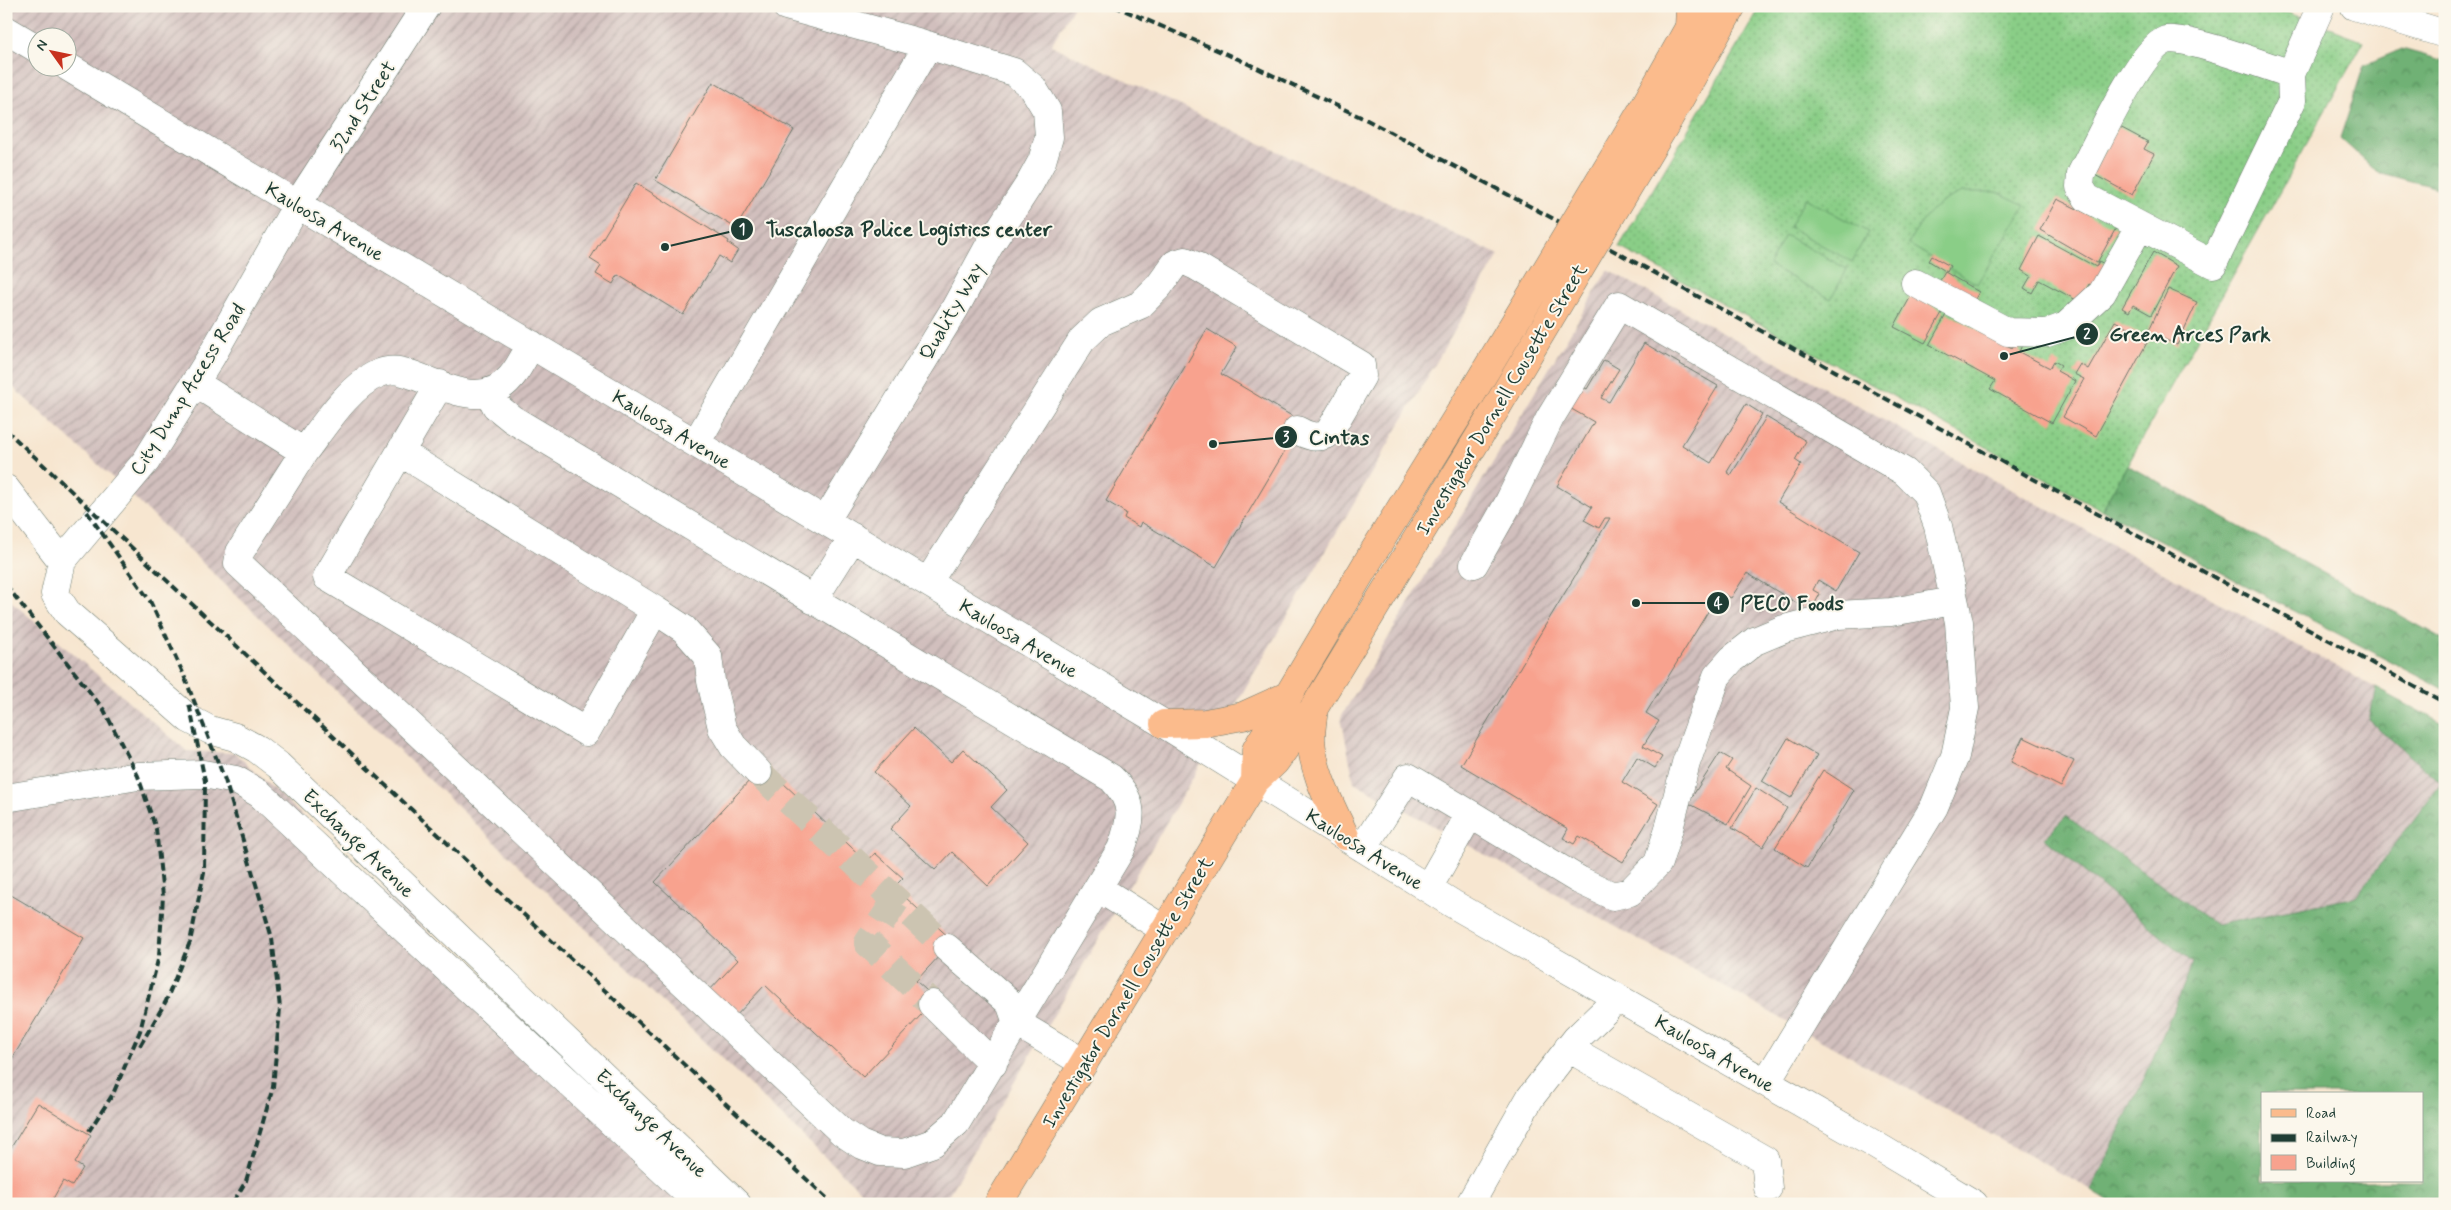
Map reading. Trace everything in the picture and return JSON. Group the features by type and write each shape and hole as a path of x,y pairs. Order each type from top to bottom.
{"main road":[{"name":"Investigator Dornell Cousette Street","path":"998,1204 1255,781 1275,762 1314,708 1497,407 1668,120 1732,6"},
{"name":"Investigator Dornell Cousette Street","path":"1255,781 1256,750 1371,556 1644,109 1693,13"},
{"path":"1164,724 1205,723 1243,716 1287,696"},
{"path":"1314,708 1311,738 1313,757 1321,782 1354,842"}],"street":[{"name":"32nd Street","path":"297,205 426,6"},
{"name":"Quality Way","path":"786,6 928,45 1014,72 1033,88 1047,111 1049,137 1042,161 989,246 954,310 826,520"},
{"path":"2291,74 2210,47 2168,40 2154,47 2135,73 2081,174 2080,187 2087,198 2213,264 2292,100 2291,74 2321,6"},
{"path":"2354,6 2445,34"},
{"path":"6,30 28,43"},
{"path":"696,443 928,45"},
{"name":"Kauloosa Avenue","path":"78,73 1164,724 1428,888 1974,1204"},
{"name":"City Dump Access Road","path":"62,561 146,461 195,384 297,205"},
{"path":"1915,283 2008,332 2047,333 2066,326 2102,293 2140,226"},
{"path":"928,582 1082,340 1101,322 1140,304 1159,286 1175,264 1185,261 1196,266 1361,365 1362,376 1328,434 1318,438 1307,436 1297,430"},
{"path":"1474,564 1508,504 1550,418 1619,305 1905,472 1926,493 1938,526 1959,622 1965,708 1955,756 1934,807 1766,1082"},
{"path":"490,394 496,406 512,419 1112,778 1121,787 1131,806 1129,828 1121,850 956,1124 934,1143 904,1153 880,1152 860,1144 842,1132 238,563 240,552 304,452 336,410 362,385 380,373 396,369 473,396 490,394 511,377 531,344"},
{"path":"195,384 304,452"},
{"path":"440,384 327,577 586,732 655,610"},
{"path":"400,452 684,629 708,656 711,681 722,728 732,746 758,772"},
{"path":"6,489 62,561"},
{"path":"813,600 853,537"},
{"name":"Exchange Avenue","path":"62,561 55,594 66,612 189,719 210,730 235,737 278,765 737,1204"},
{"path":"1354,842 1408,777 1579,880 1614,896 1630,892 1658,863 1686,763 1714,684 1717,676 1732,659 1755,641 1784,629 1838,616 1890,612 1954,601"},
{"path":"6,798 138,776 204,774 236,780 260,794 699,1204"},
{"path":"1428,888 1470,814"},
{"path":"1098,888 1165,930"},
{"path":"947,948 1010,1003 1017,1023 1084,1063"},
{"path":"1470,1204 1530,1098 1568,1048 1607,1009 1615,996"},
{"path":"932,1004 993,1064"},
{"path":"1568,1048 1765,1160 1768,1188"}],"shaded area":[{"path":"6,6 1074,6 1051,45 1499,255 943,1204 874,1204 124,488 6,381"},
{"path":"1608,270 2376,688 2369,720 2442,783 2356,897 2216,925 2066,816 2044,838 2193,963 2142,1084 2091,1190 1354,782 1341,717"},
{"path":"6,597 187,751 235,753 720,1204 6,1204"}],"green space":[{"path":"1761,6 2270,6 2364,41 2102,510 1619,247"},
{"path":"2402,49 2445,61 2445,190 2377,172 2340,138 2364,65"},
{"path":"1962,192 1997,192 2025,205 1977,284 1908,244 1924,219 1936,207"},
{"path":"1805,198 1868,232 1852,262 1789,227"},
{"path":"1785,235 1847,269 1831,299 1769,265"},
{"path":"2127,465 2445,640 2445,690 2102,510"},
{"path":"2376,688 2445,725 2445,1204 2112,1204 2091,1190 2142,1084 2193,963 2044,838 2066,816 2216,925 2356,897 2441,783 2369,720"}],"building":[{"path":"713,82 794,130 736,228 655,180"},
{"path":"2118,126 2148,142 2144,149 2154,154 2132,195 2091,173"},
{"path":"636,183 729,241 728,243 738,250 730,263 719,256 683,315 618,275 613,284 596,274 601,266 590,259"},
{"path":"2057,199 2116,228 2097,263 2040,230"},
{"path":"2039,236 2096,267 2099,261 2111,268 2096,288 2089,284 2080,302 2039,280 2032,293 2024,288 2031,276 2021,270"},
{"path":"2153,252 2177,266 2151,315 2133,305 2129,312 2122,308"},
{"path":"1932,256 1950,266 1947,272 1929,261"},
{"path":"1945,272 1979,292 1973,303 1938,284"},
{"path":"2168,289 2197,302 2177,345 2148,332"},
{"path":"1912,294 1943,311 1925,343 1894,327"},
{"path":"1947,313 2012,348 2016,341 2022,345 2019,352 2050,368 2054,361 2061,365 2057,371 2075,381 2052,423 1990,389 1995,381 1929,345"},
{"path":"2115,321 2149,339 2096,436 2063,417 2084,379 2074,374 2080,364 2088,369"},
{"path":"1207,329 1237,347 1221,374 1302,422 1216,567 1141,522 1139,527 1124,518 1126,513 1106,501"},
{"path":"1644,343 1718,386 1682,445 1711,463 1746,404 1762,414 1727,472 1731,475 1766,417 1806,441 1795,460 1801,464 1778,502 1859,552 1836,591 1818,580 1813,590 1820,594 1814,605 1807,600 1803,607 1747,573 1731,598 1720,592 1646,713 1659,721 1643,746 1662,757 1655,768 1637,757 1622,782 1658,804 1623,862 1579,836 1574,844 1563,838 1568,829 1461,765 1610,518 1605,518 1599,528 1584,520 1592,507 1557,486 1594,422 1568,407 1581,386 1587,389 1604,360 1619,369 1601,398 1609,402"},
{"path":"914,728 951,762 963,749 1007,790 991,807 1028,842 988,886 952,852 935,870 890,829 911,806 874,772"},
{"path":"2023,737 2074,761 2061,787 2011,762"},
{"path":"1788,738 1817,755 1791,798 1762,781"},
{"path":"1720,753 1732,760 1726,769 1751,786 1728,824 1688,803"},
{"path":"764,765 867,862 875,853 903,878 894,887 953,941 916,981 936,999 863,1077 765,985 734,1018 707,993 738,960 655,882"},
{"path":"1823,770 1854,790 1807,868 1775,848"},
{"path":"1756,788 1787,808 1763,847 1732,828"},
{"path":"6,892 84,938 6,1069"},
{"path":"38,1103 91,1135 75,1163 83,1168 72,1186 63,1181 50,1204 6,1204 6,1156"}],"tunnel":[{"path":"758,772 947,948"},
{"path":"896,900 868,943 932,1004"}],"railway":[{"path":"1114,6 1238,59 1367,120 1620,254 2445,703"},
{"path":"6,430 833,1204"},
{"path":"87,512 150,601 183,673 225,780 272,938 280,1008 273,1087 246,1181 232,1204"},
{"path":"6,585 104,710 138,776 156,829 163,896 159,956 140,1031 113,1094 89,1131"},
{"path":"140,1046 166,1001 190,942 204,872 205,781 189,703"}],"place":[{"name":"Tuscaloosa Police Logistics center","path":"665,247"},
{"name":"Green Arces Park","path":"2004,356"},
{"name":"Cintas","path":"1213,444"},
{"name":"PECO Foods","path":"1636,603"}]}
